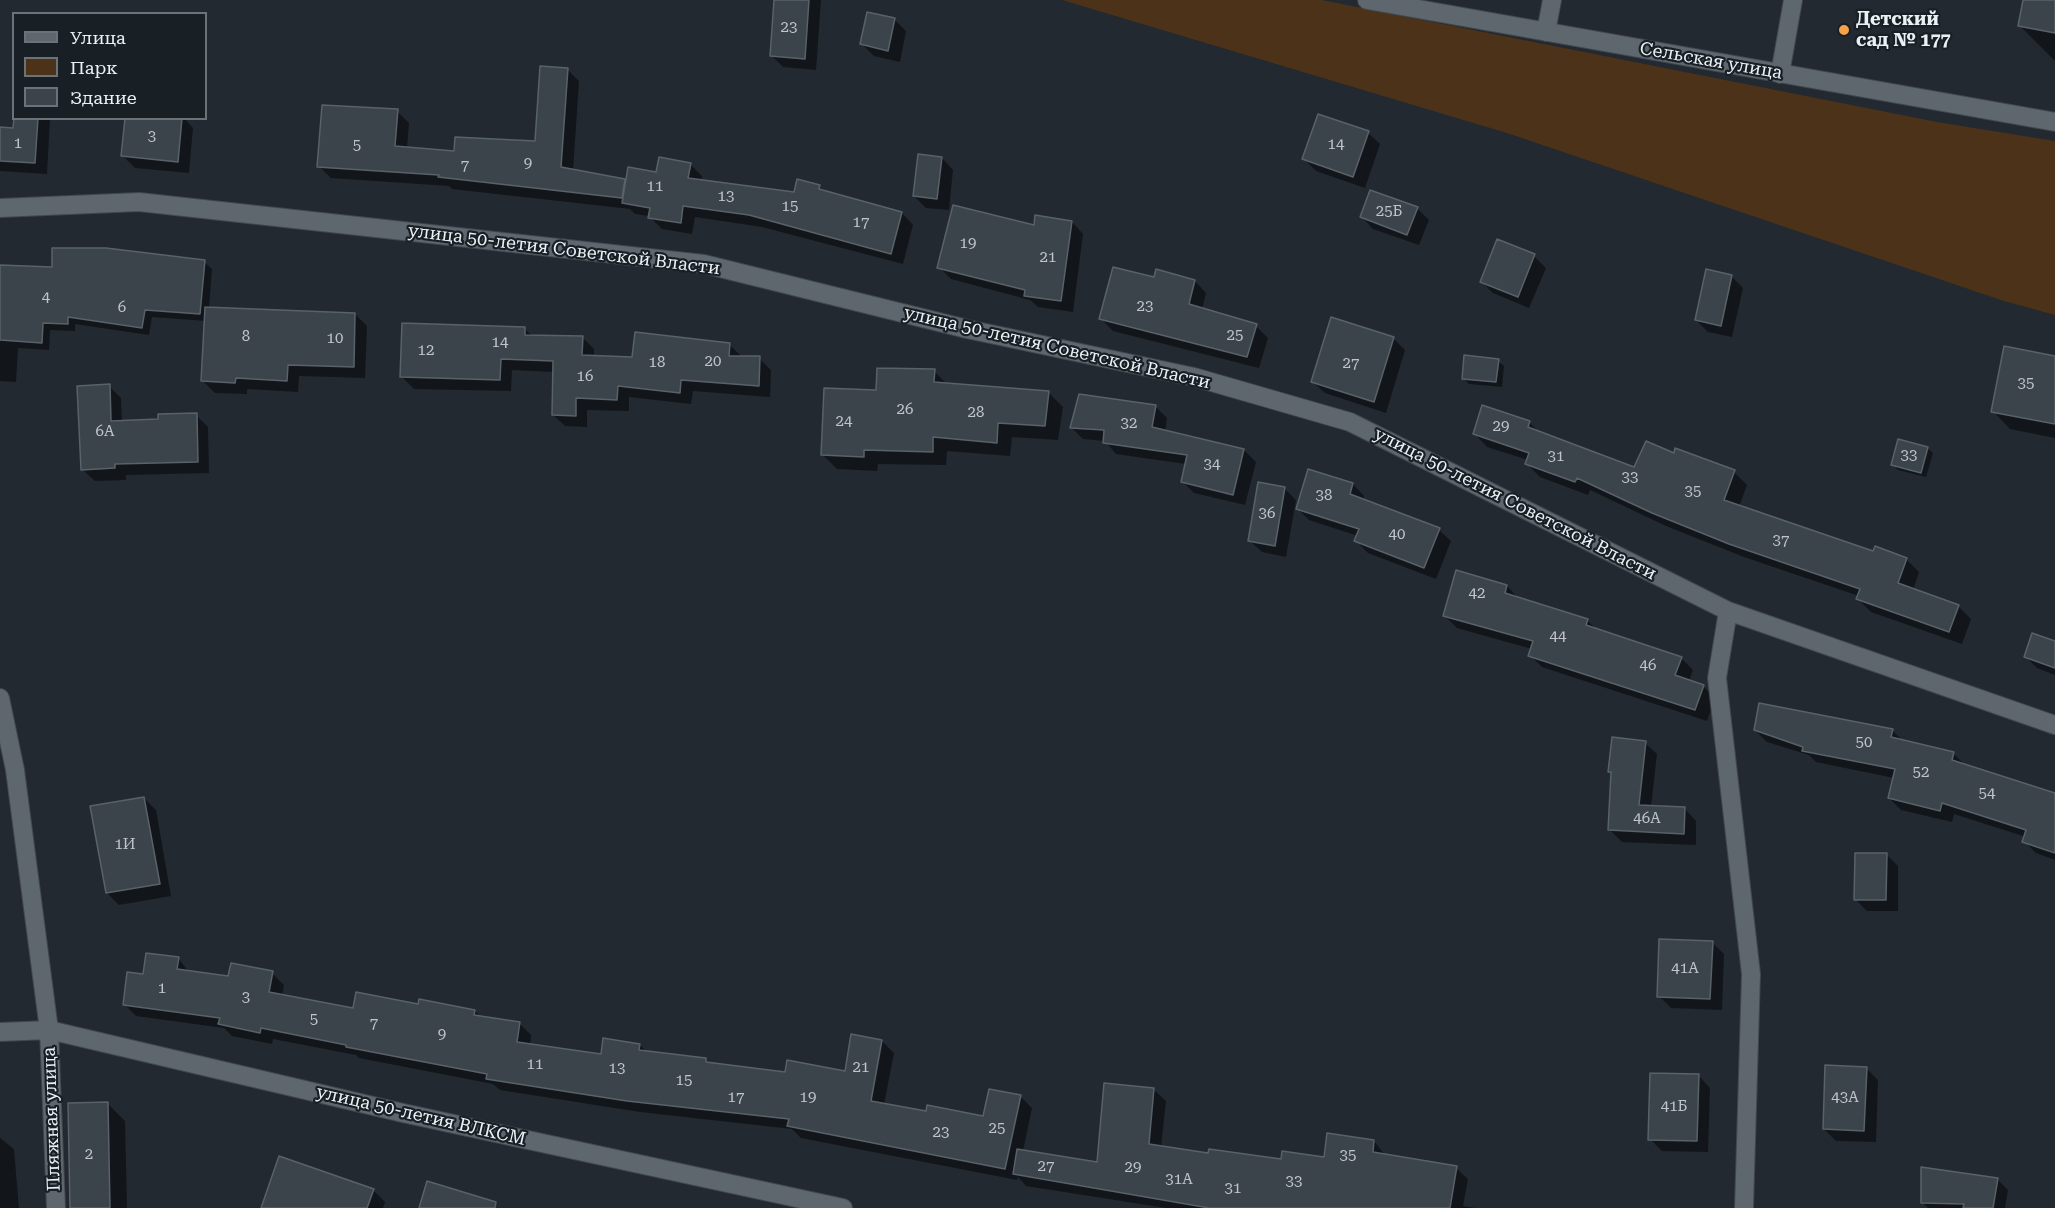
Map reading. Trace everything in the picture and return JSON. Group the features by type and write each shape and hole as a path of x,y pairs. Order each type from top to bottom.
{"street":[{"name":"Сельская улица","path":"1367,0 2055,122"},
{"path":"1546,32 1552,0"},
{"path":"1780,74 1793,0"},
{"name":"улица 50-летия Советской Власти","path":"0,207 139,202 704,264 967,329 1194,377 1350,422 1728,611 2055,725"},
{"path":"1728,611 1717,678 1751,974 1744,1208"},
{"name":"Пляжная улица","path":"0,698 15,770 49,1030 56,1208"},
{"name":"улица 50-летия ВЛКСМ","path":"0,1032 49,1030 403,1113 843,1208"}],"green space":[{"path":"1062,0 1322,0 1937,122 2055,141 2055,315 2004,301 1507,133"}],"building":[{"path":"774,0 809,0 805,59 770,56"},
{"path":"2023,0 2055,0 2055,33 2018,26"},
{"path":"867,12 895,18 888,51 860,44"},
{"path":"540,66 568,68 561,167 625,179 622,198 438,177 439,175 317,167 322,105 398,109 395,146 454,151 455,137 535,141"},
{"path":"1318,114 1369,131 1353,177 1302,159"},
{"path":"14,120 38,120 35,163 0,161 0,127 13,128"},
{"path":"125,120 182,120 178,162 121,156"},
{"path":"918,154 942,157 937,199 913,196"},
{"path":"659,157 691,163 688,178 794,192 797,179 820,185 819,189 902,212 891,254 749,215 683,206 681,223 648,218 650,208 622,203 628,167 656,172"},
{"path":"1370,190 1418,207 1407,235 1360,217"},
{"path":"953,205 1034,225 1035,215 1072,221 1061,301 1024,296 1025,290 937,268"},
{"path":"1497,239 1535,254 1518,297 1480,282"},
{"path":"52,248 106,248 205,260 200,314 145,310 142,328 68,317 68,324 43,323 42,343 0,340 0,265 52,267"},
{"path":"1113,267 1154,277 1156,269 1195,280 1189,304 1257,324 1247,357 1099,319"},
{"path":"1706,269 1732,275 1721,326 1695,320"},
{"path":"205,307 355,313 354,367 288,365 287,381 236,378 235,383 201,381"},
{"path":"1331,317 1394,337 1374,402 1311,382"},
{"path":"402,323 525,327 525,335 583,336 582,355 632,357 635,332 730,343 729,356 760,356 759,386 681,380 680,393 618,386 617,400 576,398 576,416 552,415 553,361 501,359 500,380 400,377"},
{"path":"2004,346 2055,356 2055,424 1991,412"},
{"path":"1464,355 1499,359 1496,382 1462,379"},
{"path":"877,368 935,369 934,382 1049,391 1045,426 998,423 997,443 933,437 933,452 864,450 864,457 821,455 824,388 876,390"},
{"path":"110,384 111,421 158,419 158,414 197,413 198,462 115,464 115,468 81,470 77,386"},
{"path":"1079,394 1156,405 1152,427 1244,449 1233,495 1181,482 1187,455 1103,443 1104,430 1070,428"},
{"path":"1482,405 1530,421 1528,427 1634,467 1646,441 1674,453 1675,448 1735,470 1724,500 1873,551 1875,546 1907,558 1898,583 1959,605 1949,632 1856,599 1860,589 1729,544 1652,513 1577,478 1575,482 1525,464 1529,453 1473,434"},
{"path":"1898,439 1928,447 1921,473 1891,465"},
{"path":"1308,469 1353,483 1350,494 1440,528 1424,568 1354,541 1359,529 1296,509"},
{"path":"1258,482 1285,487 1275,546 1248,541"},
{"path":"1456,570 1507,585 1505,593 1588,619 1586,625 1682,657 1675,675 1704,685 1695,710 1528,656 1533,641 1443,616"},
{"path":"2032,633 2055,641 2055,668 2024,657"},
{"path":"1759,703 1893,729 1891,737 1954,752 1952,760 2055,793 2055,853 2022,842 2026,830 1942,803 1940,811 1888,798 1895,769 1802,751 1803,747 1754,730"},
{"path":"1612,737 1646,741 1639,805 1685,807 1684,834 1608,830 1611,772 1608,772"},
{"path":"144,797 160,884 106,893 90,806"},
{"path":"1855,853 1887,853 1886,900 1854,900"},
{"path":"1659,939 1713,941 1710,999 1657,997"},
{"path":"146,953 179,957 177,969 228,976 231,963 273,971 269,992 353,1008 356,992 418,1004 419,999 475,1010 474,1015 520,1022 517,1042 601,1054 603,1038 640,1044 639,1050 706,1058 706,1062 785,1072 787,1060 845,1071 851,1034 882,1040 871,1101 926,1111 927,1105 983,1116 989,1089 1021,1095 1005,1169 787,1126 789,1119 627,1101 486,1079 487,1074 346,1047 346,1045 261,1028 260,1033 218,1024 220,1018 123,1005 127,972 143,974"},
{"path":"1825,1065 1867,1067 1864,1131 1823,1129"},
{"path":"1650,1073 1699,1074 1697,1141 1648,1140"},
{"path":"1104,1083 1154,1088 1149,1144 1208,1153 1209,1149 1281,1159 1282,1151 1324,1157 1327,1133 1374,1140 1373,1152 1457,1166 1450,1208 1209,1208 1013,1174 1017,1149 1097,1162"},
{"path":"108,1102 110,1208 70,1208 68,1103"},
{"path":"279,1156 374,1189 367,1208 261,1208"},
{"path":"1921,1167 1998,1178 1993,1208 1963,1208 1964,1204 1921,1203"},
{"path":"427,1181 496,1202 495,1208 419,1208"}],"place":[{"name":"Детский сад № 177","path":"1844,30"}]}
